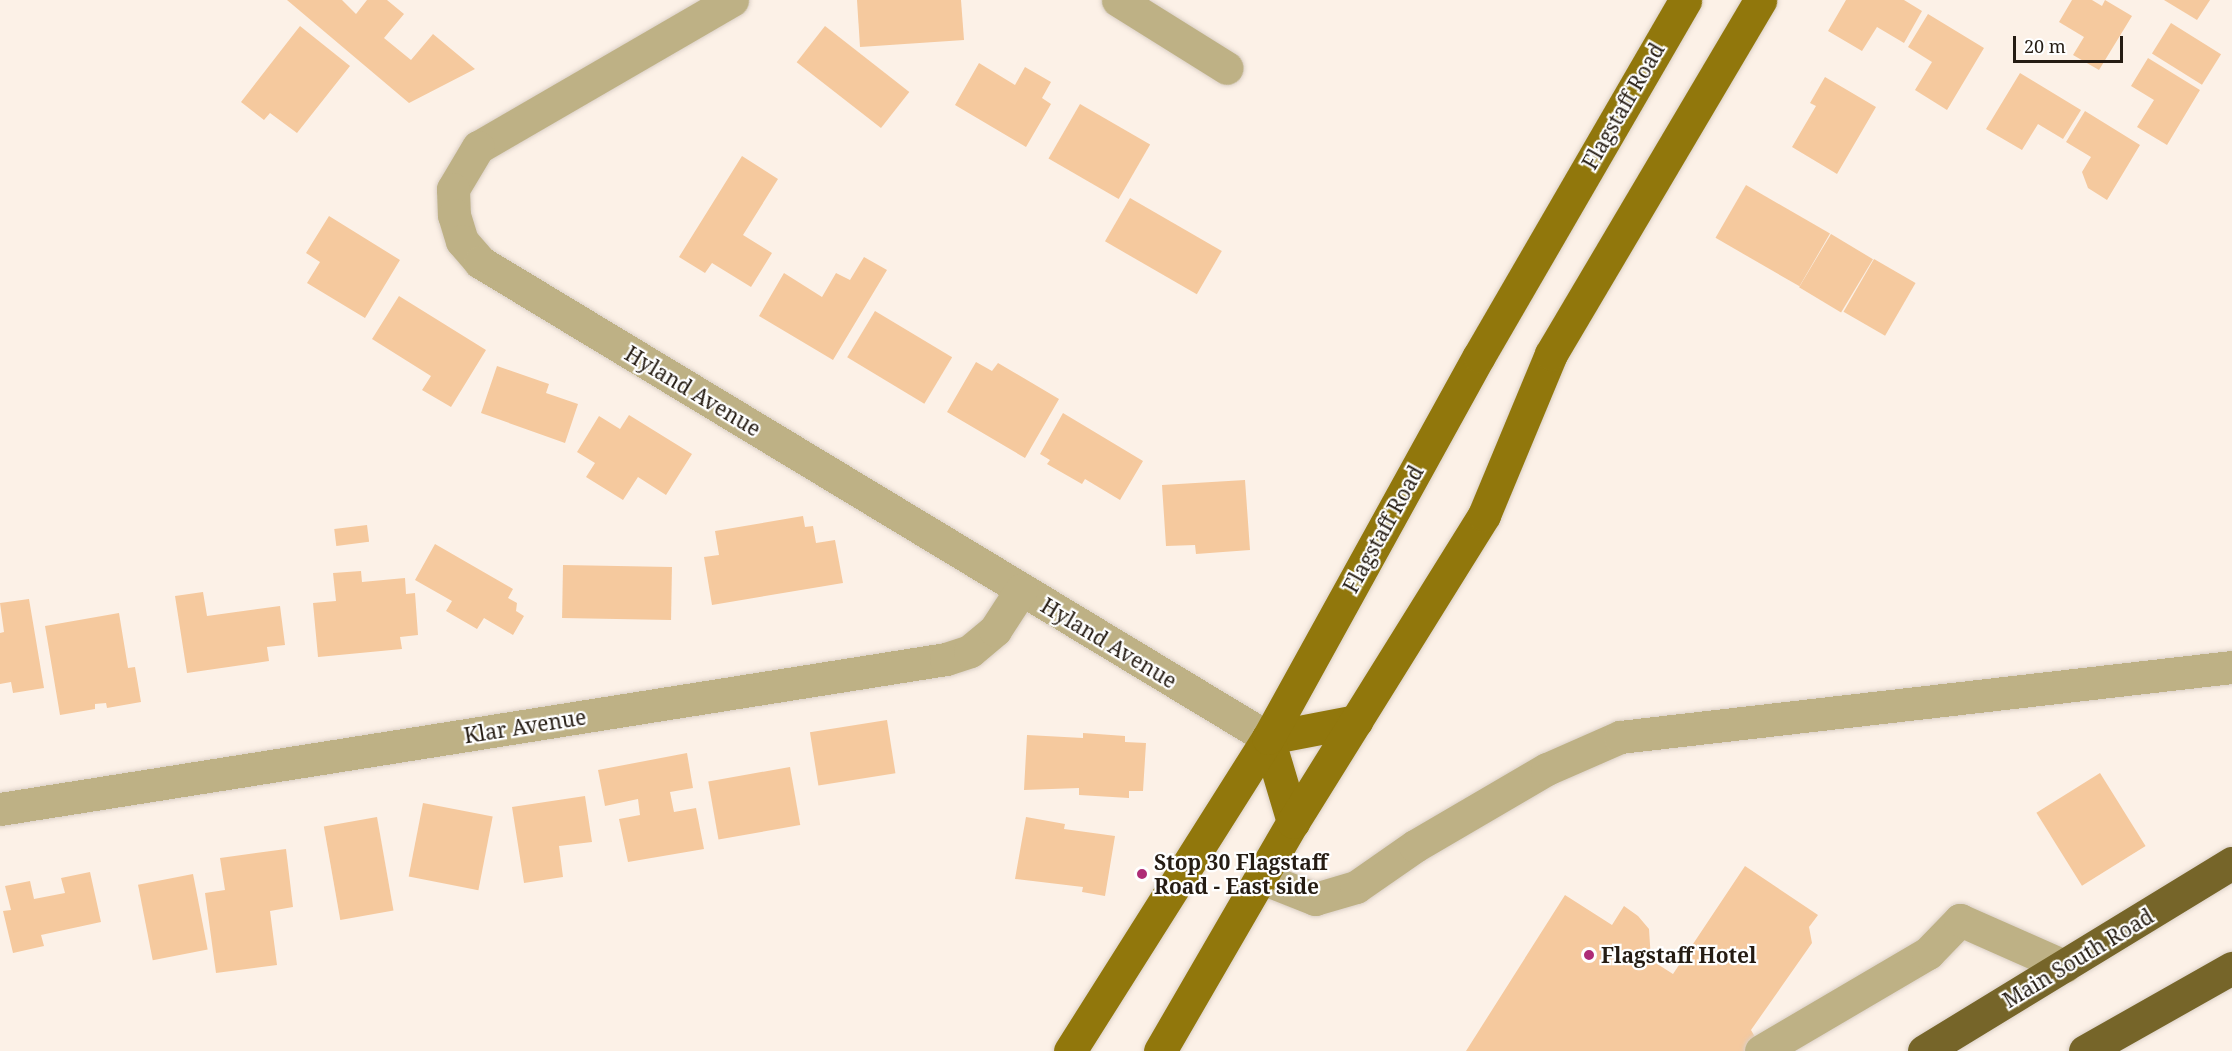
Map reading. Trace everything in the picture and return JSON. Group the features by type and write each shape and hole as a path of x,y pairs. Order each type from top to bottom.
{"highway":[{"name":"Main South Road","path":"1924,1051 2232,864"},
{"path":"2085,1051 2232,968"}],"main road":[{"name":"Flagstaff Road","path":"1070,1051 1268,738 1479,356 1684,0"},
{"path":"1160,1051 1293,822 1484,515 1551,354 1760,0"},
{"path":"1293,822 1268,738 1356,721"}],"street":[{"name":"Hyland Avenue","path":"732,0 478,147 453,189 454,215 462,241 480,262 1268,738"},
{"path":"1118,0 1227,68"},
{"name":"Klar Avenue","path":"0,809 946,659 970,651 995,630 1021,590"},
{"path":"1262,878 1316,899 1356,887 1415,846 1547,769 1620,737 2232,667"},
{"path":"1761,1051 1929,953 1960,920 2064,966"}],"building":[{"path":"287,0 342,0 356,14 367,0 387,0 404,14 384,38 411,60 433,34 475,69 409,103"},
{"path":"857,0 961,0 964,40 860,47"},
{"path":"1846,0 1904,0 1922,11 1904,43 1877,27 1862,51 1828,31"},
{"path":"2072,0 2092,0 2102,6 2105,0 2132,16 2099,70 2073,55 2084,37 2059,22"},
{"path":"2164,0 2210,0 2197,20"},
{"path":"1928,14 1984,48 1947,110 1915,90 1932,62 1908,47"},
{"path":"2171,23 2221,54 2202,85 2152,54"},
{"path":"300,26 350,66 297,133 270,113 264,120 241,102"},
{"path":"825,26 909,92 881,128 797,62"},
{"path":"2148,58 2200,90 2167,145 2137,127 2154,100 2131,86"},
{"path":"979,63 1015,85 1025,67 1051,82 1042,98 1051,104 1026,147 955,105"},
{"path":"2020,73 2081,110 2063,139 2038,124 2022,150 1986,129"},
{"path":"1825,77 1876,107 1837,174 1792,147 1816,106 1810,103"},
{"path":"1080,104 1150,144 1119,199 1048,159"},
{"path":"2085,111 2140,145 2107,200 2088,188 2082,172 2091,157 2066,142"},
{"path":"742,156 778,179 743,235 772,253 751,287 712,263 705,273 679,257"},
{"path":"1746,185 1830,233 1800,286 1716,238"},
{"path":"1130,198 1222,251 1197,294 1105,241"},
{"path":"329,216 400,260 365,318 307,283 320,262 306,253"},
{"path":"1831,234 1873,259 1841,312 1799,287"},
{"path":"864,257 887,270 833,360 759,316 784,273 822,297 836,273 850,280"},
{"path":"1874,259 1916,283 1885,336 1844,312"},
{"path":"399,296 486,350 451,407 422,390 431,376 372,339"},
{"path":"875,311 952,357 924,404 847,357"},
{"path":"976,362 992,371 998,363 1059,399 1025,458 947,412"},
{"path":"497,366 549,384 546,393 578,404 565,443 481,413"},
{"path":"1063,413 1143,461 1120,500 1085,479 1082,484 1047,464 1050,460 1040,454"},
{"path":"629,415 692,454 666,495 638,477 623,500 586,477 595,463 577,452 599,416 620,429"},
{"path":"1245,480 1250,550 1196,554 1195,545 1166,546 1162,485"},
{"path":"803,516 805,527 813,526 816,543 835,540 843,583 712,605 704,557 719,555 715,531"},
{"path":"367,525 369,542 336,546 334,529"},
{"path":"435,544 513,589 508,598 517,603 516,611 524,616 513,635 484,618 477,629 446,611 452,601 415,580"},
{"path":"563,565 672,567 671,620 562,618"},
{"path":"361,571 362,582 405,578 406,594 415,593 418,635 400,637 402,649 318,657 313,603 336,601 333,573"},
{"path":"203,592 207,616 280,606 285,645 267,647 269,661 187,673 175,596"},
{"path":"29,599 44,688 13,693 11,682 0,684 0,633 4,632 0,603"},
{"path":"119,613 128,668 135,667 141,702 107,708 106,703 95,704 95,709 60,715 45,626"},
{"path":"887,720 895,773 818,786 810,732"},
{"path":"1083,733 1125,736 1125,742 1146,743 1143,791 1129,791 1129,798 1079,795 1079,788 1024,790 1027,735 1083,738"},
{"path":"687,753 693,788 670,792 674,812 696,808 704,849 628,862 619,819 640,815 638,799 605,806 598,770"},
{"path":"790,767 800,825 719,840 708,781"},
{"path":"2100,773 2146,846 2082,886 2036,813"},
{"path":"585,796 592,842 559,846 563,877 524,883 512,807"},
{"path":"423,803 493,817 478,890 409,877"},
{"path":"377,817 393,911 340,920 324,826"},
{"path":"1026,817 1065,824 1064,829 1115,836 1105,896 1082,892 1083,887 1015,879"},
{"path":"286,849 293,907 270,911 277,965 216,973 205,893 225,890 220,858"},
{"name":"Flagstaff Hotel","path":"1745,866 1818,915 1809,927 1812,943 1751,1030 1763,1051 1466,1051 1565,895 1612,925 1624,906 1638,916 1649,929 1651,960 1673,974"},
{"path":"90,872 101,922 41,935 44,946 13,953 3,911 11,910 5,886 30,881 34,899 65,893 61,878"},
{"path":"193,874 208,950 153,960 138,885"}],"place":[{"name":"Stop 30 Flagstaff Road - East side","path":"1142,874"},
{"name":"Flagstaff Hotel","path":"1589,955"}]}
